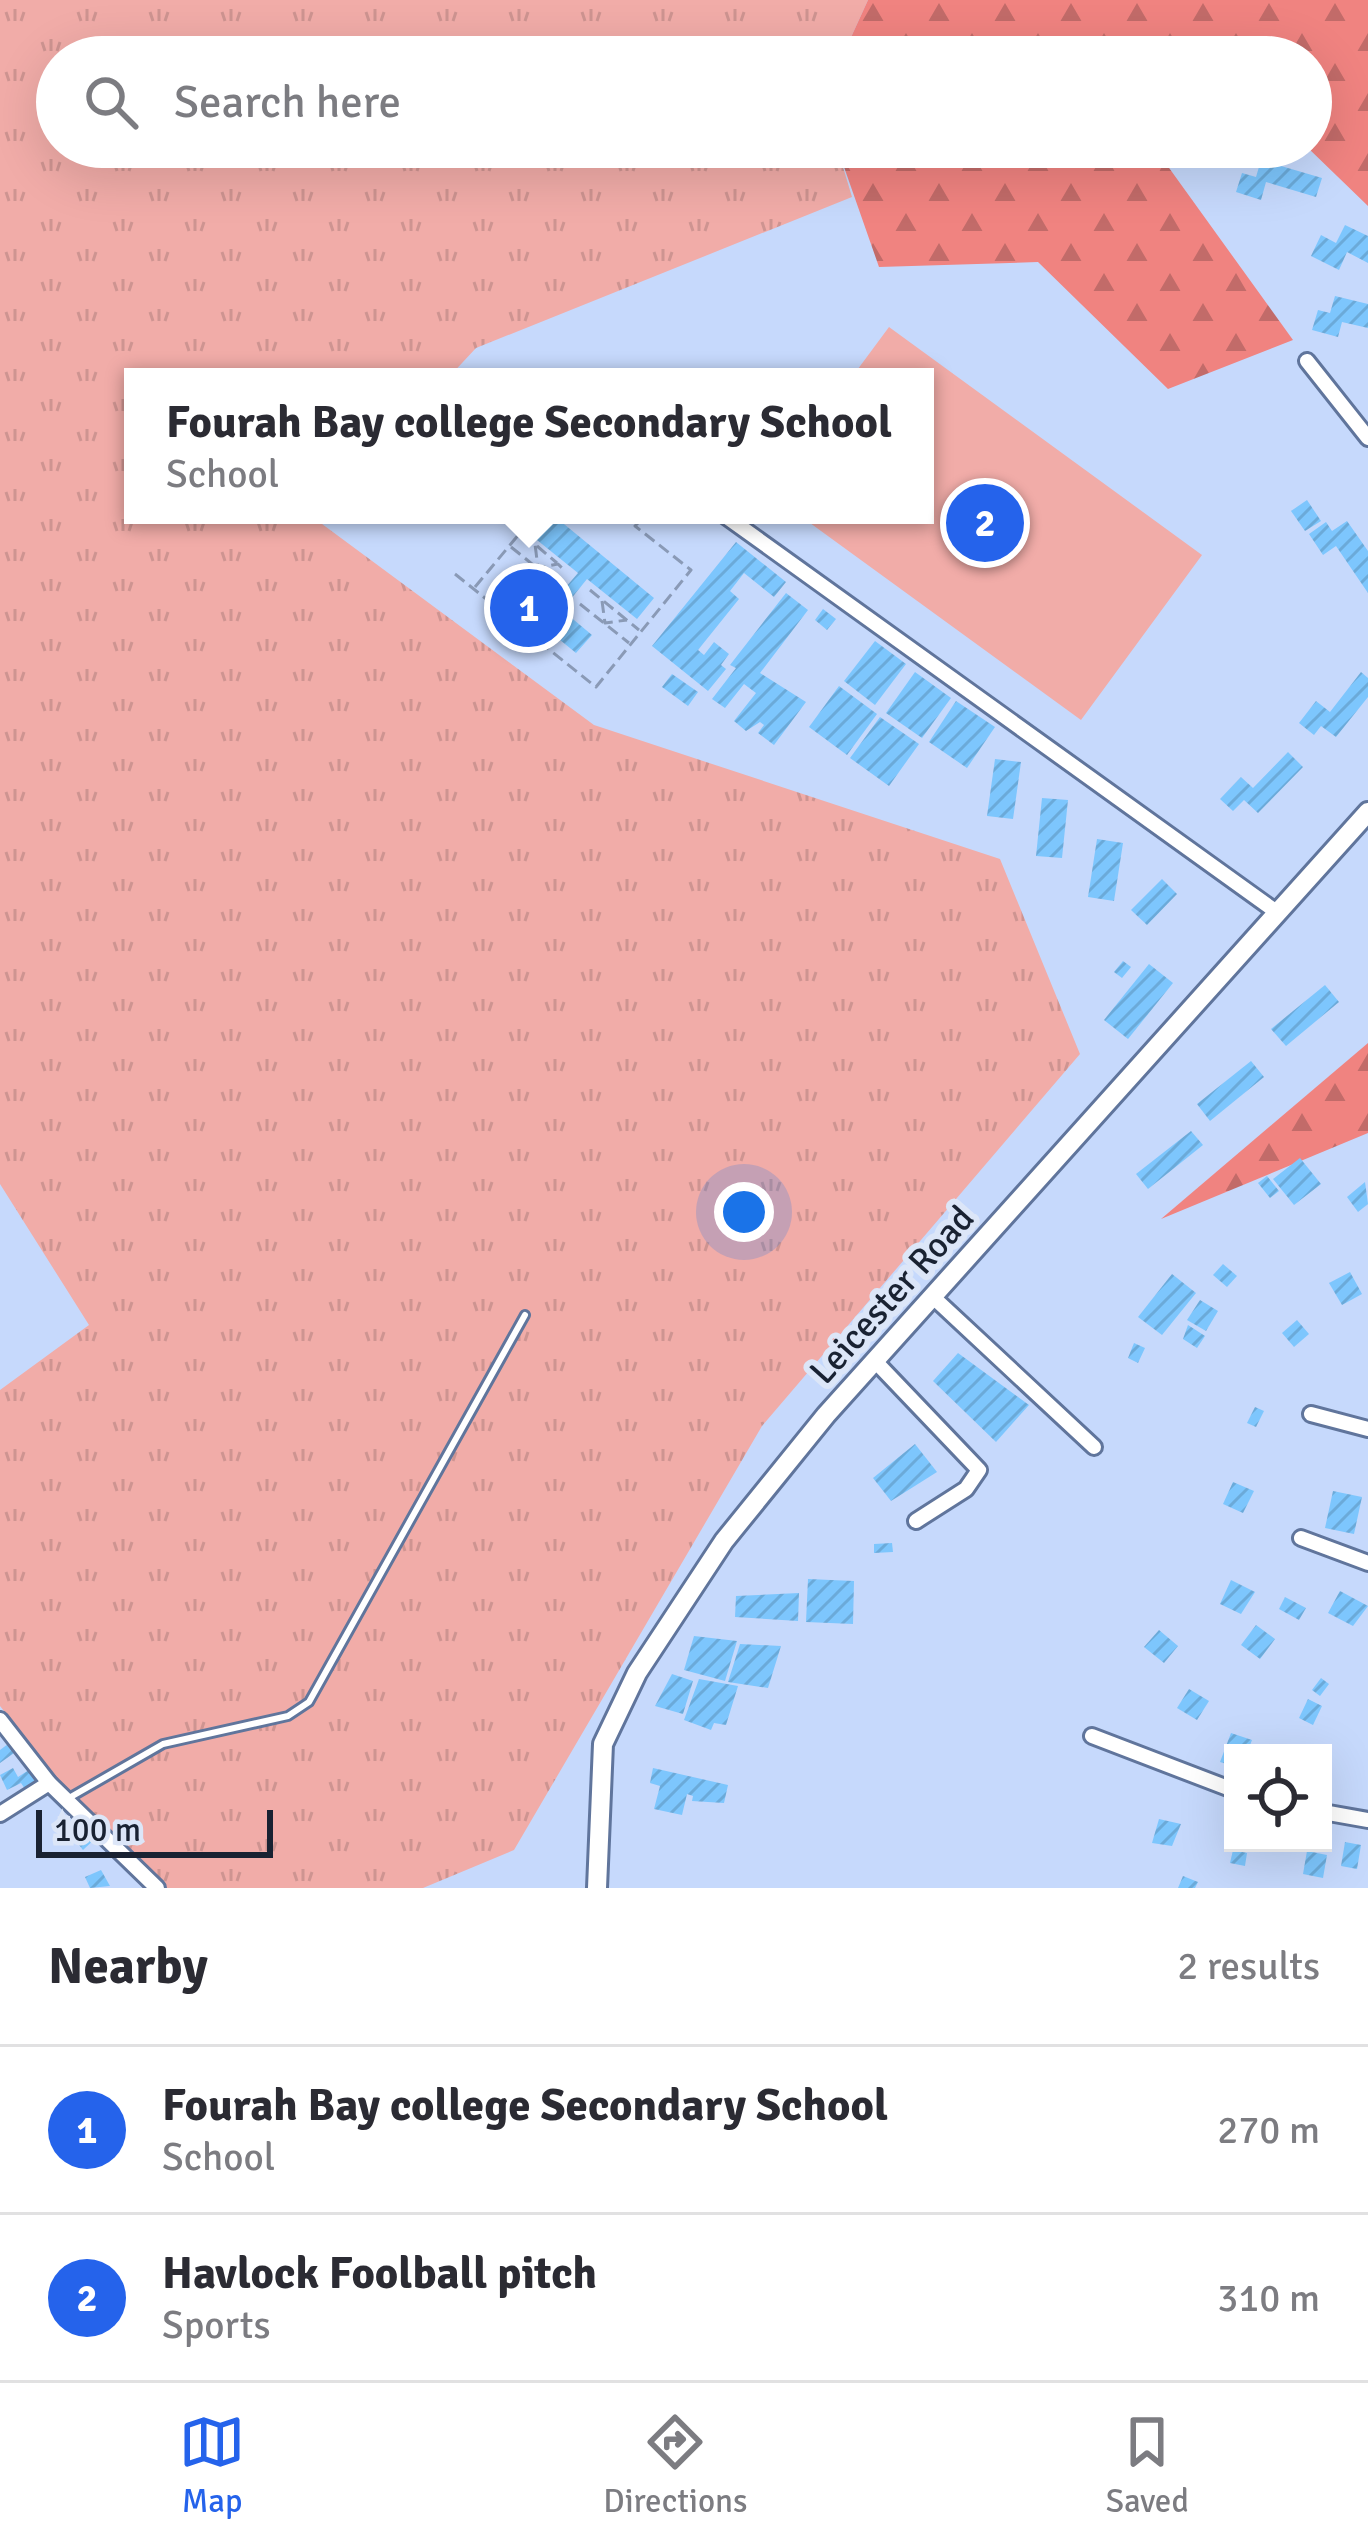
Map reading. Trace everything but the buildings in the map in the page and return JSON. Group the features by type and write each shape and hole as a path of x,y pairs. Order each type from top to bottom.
{"street":[{"path":"1307,361 1368,438"},
{"path":"737,524 1277,913"},
{"name":"Leicester Road","path":"597,1888 604,1744 626,1693 724,1541 932,1296 1368,812"},
{"path":"932,1296 1094,1447"},
{"path":"875,1361 979,1471 966,1489 916,1521"},
{"path":"1311,1414 1368,1429"},
{"path":"1301,1538 1368,1563"},
{"path":"0,1720 50,1783 157,1888"},
{"path":"1092,1736 1224,1787"},
{"path":"0,1814 50,1783"},
{"path":"1332,1814 1368,1820"}],"lane":[{"path":"65,1799 163,1744 208,1730 288,1717 309,1702 525,1315"}],"path":[{"path":"474,589 528,524"},
{"path":"455,574 596,687 691,569 632,524"},
{"path":"521,532 561,566 538,568"},
{"path":"535,544 538,568"},
{"path":"509,546 552,580"},
{"path":"590,590 641,632"},
{"path":"602,599 604,623"},
{"path":"580,604 630,644"},
{"path":"604,623 626,620"}],"green space":[{"path":"0,0 868,0 852,36 36,36 36,168 843,168 852,197 476,348 457,368 124,368 124,524 322,524 594,725 1000,859 1080,1054 762,1426 514,1850 423,1888 143,1888 0,1706 0,1390 89,1325 0,1184"},
{"path":"868,0 1368,0 1368,206 1329,168 1332,36 852,36"},
{"path":"844,168 1169,168 1293,340 1168,389 1038,262 879,267"},
{"path":"889,327 1202,555 1081,720 811,524 934,524 934,368 859,368"},
{"path":"1368,1043 1368,1133 1161,1219"}],"place":[{"name":"Havlock Foolball pitch","path":"985,523"},
{"name":"Fourah Bay college Secondary School","path":"529,608"}]}
